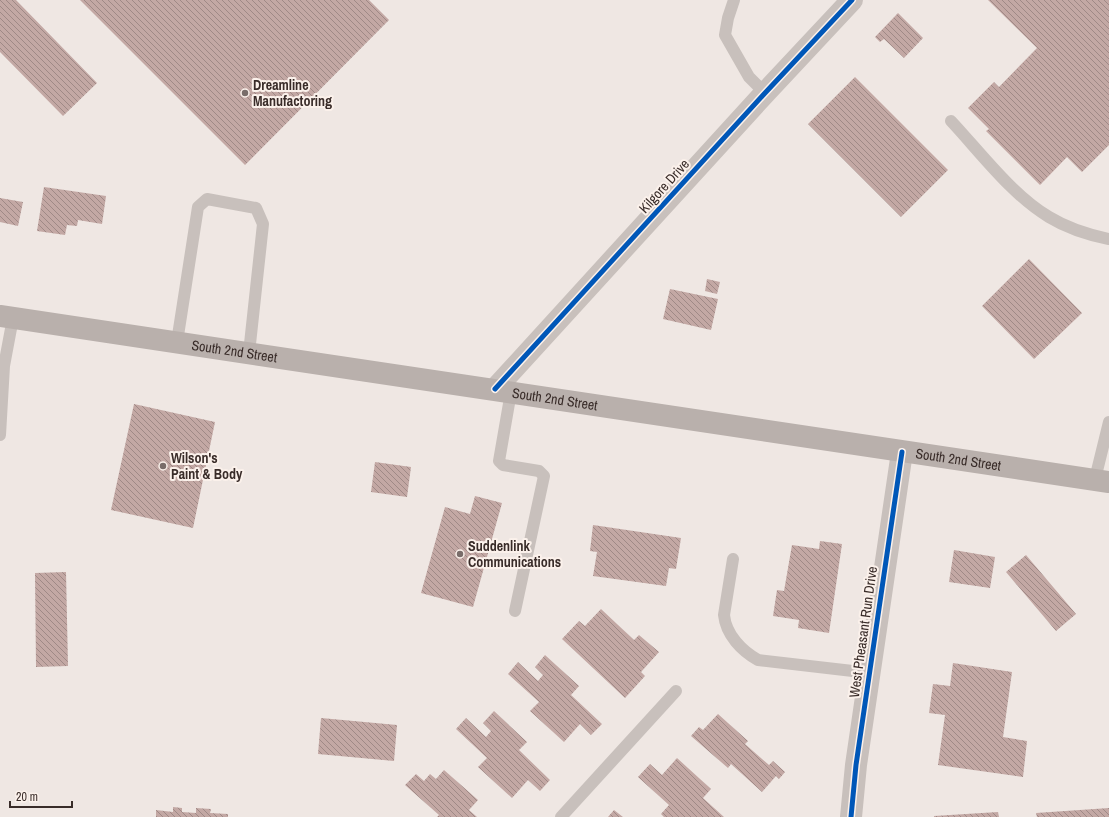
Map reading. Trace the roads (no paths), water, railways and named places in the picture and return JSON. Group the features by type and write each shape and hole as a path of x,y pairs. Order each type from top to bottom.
{"main road":[{"name":"South 2nd Street","path":"6,317 503,390 902,452 1102,480"}],"street":[{"name":"Kilgore Drive","path":"503,390 765,93 852,0"},
{"name":"West Pheasant Run Drive","path":"851,817 856,765 902,452"}],"lane":[{"path":"734,0 728,18 726,35 749,77 765,93"},
{"path":"951,121 1018,195 1049,217 1089,235 1109,239"},
{"path":"177,342 198,207 207,199 256,208 263,224 249,353"},
{"path":"0,435 6,317"},
{"path":"503,390 499,461 503,465 539,471 544,476 514,611"},
{"path":"1102,480 1109,422"},
{"path":"733,558 724,615 725,624 739,646 748,655 758,660 870,673"},
{"path":"561,817 676,691"}],"place":[{"name":"Dreamline Manufactoring","path":"245,93"},
{"name":"Wilson's Paint & Body","path":"163,466"},
{"name":"Suddenlink Communications","path":"460,554"}]}
